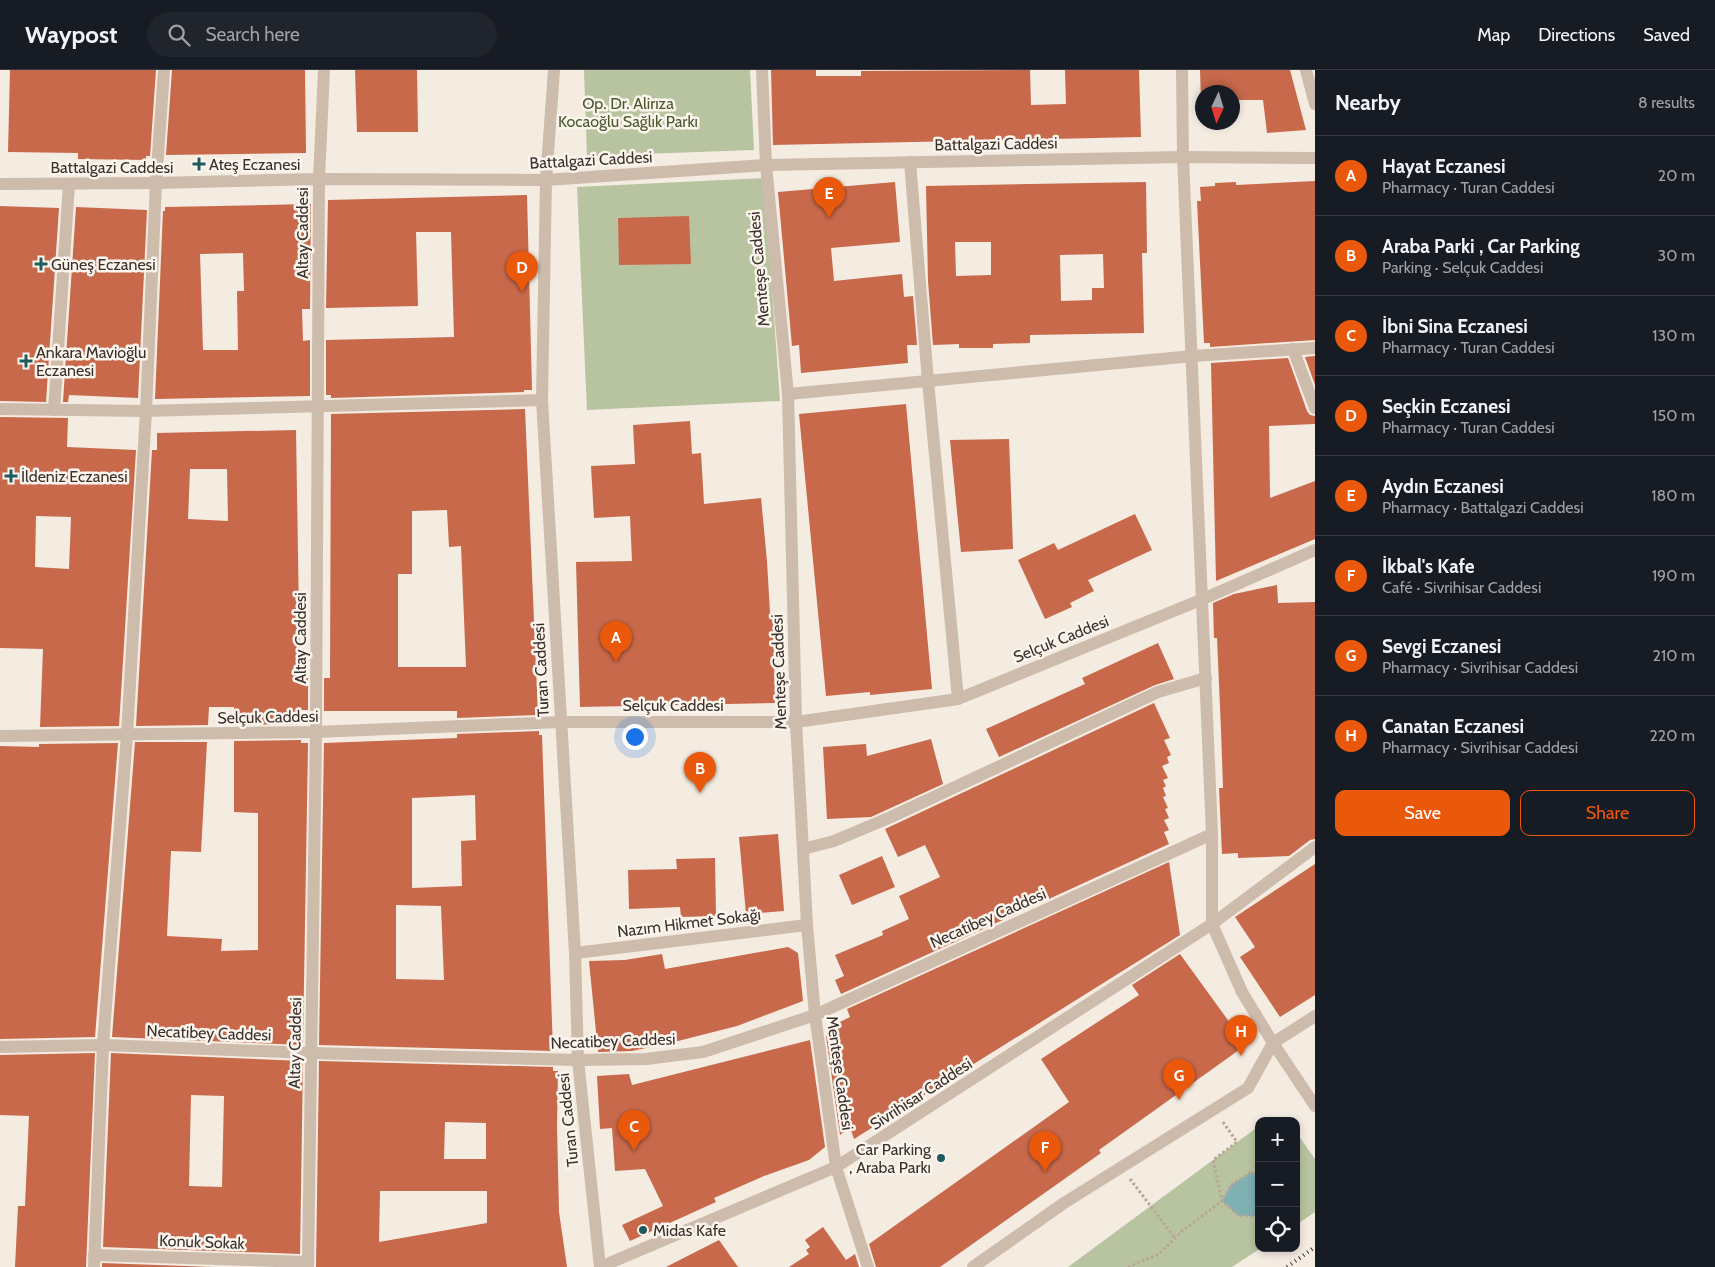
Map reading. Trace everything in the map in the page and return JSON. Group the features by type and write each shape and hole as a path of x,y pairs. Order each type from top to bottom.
{"street":[{"path":"94,1261 103,1045 127,735 146,411 156,183 164,70"},
{"name":"Altay Caddesi","path":"308,1264 316,732 319,179 324,70"},
{"name":"Turan Caddesi","path":"554,70 546,180 542,400 575,954 578,1060 600,1267"},
{"name":"Menteşe Caddesi","path":"762,70 766,165 788,394 796,722 807,925 815,1015 836,1167 868,1267"},
{"path":"1182,70 1183,157 1212,834 1212,924 1242,992 1315,1106"},
{"path":"1306,70 1315,104"},
{"name":"Battalgazi Caddesi","path":"0,184 319,179 546,180 766,165 1183,157 1315,158"},
{"path":"910,162 928,381 958,699"},
{"path":"54,410 69,184"},
{"path":"788,394 1192,356 1315,348"},
{"path":"1293,349 1315,408"},
{"path":"0,409 146,411 542,400"},
{"name":"Selçuk Caddesi","path":"0,736 316,732 560,722 796,722 958,699 1203,599 1315,550"},
{"path":"803,849 834,841 891,817 1158,692 1206,678"},
{"name":"Necatibey Caddesi","path":"0,1046 103,1045 578,1060 646,1059 703,1052 815,1015 1212,834"},
{"name":"Sivrihisar Caddesi","path":"600,1267 836,1167 1212,924 1315,847"},
{"name":"Nazım Hikmet Sokağı","path":"575,954 807,925"},
{"path":"973,1267 1064,1203 1248,1088 1273,1043 1315,1016"},
{"name":"Konuk Sokak","path":"94,1261 308,1264"}],"path":[{"path":"1214,1109 1237,1142 1213,1160 1222,1201 1239,1216 1255,1216"},
{"path":"1122,1166 1150,1207 1175,1238"},
{"path":"1128,1267 1158,1254 1182,1231 1222,1201 1231,1185 1251,1172 1255,1174"}],"green space":[{"name":"Op. Dr. Alirıza Kocaoğlu Sağlık Parkı","path":"584,70 750,70 754,150 587,156"},
{"path":"764,178 780,401 587,410 577,187"},
{"path":"1255,1129 1255,1252 1232,1267 1068,1267"},
{"path":"1300,1138 1315,1159 1315,1212 1300,1222"}],"water":[{"path":"1251,1172 1255,1174 1255,1216 1239,1216 1222,1201 1231,1185"}],"building":[{"path":"10,70 156,70 150,156 146,156 146,160 78,159 78,153 8,152"},
{"path":"172,70 305,70 306,153 166,155"},
{"path":"355,70 417,70 418,132 357,132"},
{"path":"771,70 816,70 816,76 861,76 861,71 1030,70 1031,105 1066,104 1065,70 1139,70 1141,137 773,145"},
{"path":"1200,70 1290,70 1306,130 1267,133 1263,100 1240,100 1240,85 1200,85"},
{"path":"1315,181 1315,340 1210,347 1210,343 1204,343 1197,201 1201,201 1200,187 1215,186 1215,183 1236,182 1236,185"},
{"path":"895,182 900,242 831,248 834,281 902,274 904,297 913,296 917,345 907,345 908,363 801,373 799,345 792,346 778,192"},
{"path":"1146,182 1147,253 1142,253 1144,333 1030,335 1030,343 993,344 993,348 959,348 959,344 933,345 928,281 926,186","holes":["955,242 991,242 991,275 956,276","1103,254 1104,288 1092,288 1092,300 1061,301 1060,255"]},
{"path":"527,195 532,390 524,390 524,392 331,398 331,395 326,395 326,340 454,337 451,232 416,232 418,306 326,308 328,200"},
{"path":"311,204 310,309 302,309 303,341 310,340 310,396 155,399 163,211 165,211 165,207","holes":["243,253 244,291 237,291 238,350 203,350 200,254"]},
{"path":"0,206 59,208 46,402 0,401"},
{"path":"76,207 147,210 138,398 69,395 68,402 63,402"},
{"path":"689,216 691,264 619,265 618,218"},
{"path":"1315,356 1315,385 1305,357"},
{"path":"1288,358 1307,411 1310,415 1315,416 1315,424 1269,426 1270,498 1315,481 1315,539 1216,581 1211,363"},
{"path":"906,404 932,689 870,695 870,692 826,696 799,414"},
{"path":"525,409 538,715 457,718 457,711 324,711 324,678 330,678 331,414","holes":["447,510 449,547 461,546 466,667 398,667 398,574 412,574 412,511"]},
{"path":"0,417 68,418 67,447 136,450 119,726 40,727 43,649 0,648","holes":["36,516 71,517 69,569 35,567"]},
{"path":"690,421 692,454 701,453 704,504 761,498 770,613 773,613 775,703 580,707 576,562 632,561 630,516 594,518 591,466 635,464 633,425"},
{"path":"296,430 300,679 308,678 308,710 301,710 301,724 234,725 234,707 209,707 208,725 136,726 152,450 157,450 157,433","holes":["190,469 227,469 228,521 188,519"]},
{"path":"1009,439 1013,549 961,552 950,440"},
{"path":"1135,514 1152,550 1088,580 1094,591 1070,603 1072,607 1045,619 1018,560 1054,543 1058,550"},
{"path":"1277,585 1278,603 1315,602 1315,839 1310,840 1289,856 1238,858 1238,853 1222,854 1219,788 1223,788 1221,730 1217,638 1214,638 1213,603 1234,594"},
{"path":"1158,643 1174,679 1155,685 999,757 986,729 1085,684 1082,678"},
{"path":"1154,703 1170,738 1164,740 1171,755 1167,757 1169,763 1162,766 1168,778 1163,780 1166,786 1163,788 1166,796 1163,797 1168,808 1165,809 1169,818 1164,820 1169,830 1164,832 1169,844 841,994 835,980 844,976 835,955 883,935 882,931 909,919 899,896 940,877 925,845 898,857 885,829"},
{"path":"539,731 539,735 542,735 553,1051 319,1045 324,743 457,738 457,734","holes":["475,795 476,840 461,841 462,886 412,888 412,798","396,905 441,906 444,980 396,979"]},
{"path":"931,739 943,784 871,817 827,819 823,747 866,744 867,756"},
{"path":"301,740 301,743 308,743 303,1045 112,1037 135,742 207,742 201,852 171,851 167,936 222,939 221,951 258,950 258,813 234,812 234,741"},
{"path":"118,743 95,1037 0,1039 0,746 39,747 39,744"},
{"path":"778,834 784,911 746,914 739,837"},
{"path":"882,856 895,887 852,905 839,875"},
{"path":"715,858 716,916 681,917 680,907 629,909 628,870 677,869 676,859"},
{"path":"1169,862 1180,935 854,1139 850,1127 840,1135 826,1036 829,1036 828,1028 850,1017 847,1009"},
{"path":"1315,864 1315,995 1280,1017 1240,957 1255,947 1235,917"},
{"path":"788,947 798,953 803,1001 737,1026 678,1041 632,1051 598,1052 589,961 625,960 662,954 665,969"},
{"path":"1180,954 1246,1045 1099,1150 1101,1153 940,1267 876,1267 869,1244 1069,1102 1041,1059 1139,995 1132,985"},
{"path":"810,1040 825,1147 809,1160 764,1176 714,1198 716,1202 630,1241 622,1225 663,1206 645,1169 615,1171 612,1128 600,1129 597,1076 629,1074 632,1085"},
{"path":"95,1053 86,1267 15,1267 18,1206 25,1206 29,1116 0,1115 0,1055"},
{"path":"111,1053 303,1061 300,1254 103,1247","holes":["191,1095 224,1096 222,1187 189,1186"]},
{"path":"319,1061 553,1067 553,1071 558,1071 559,1212 567,1267 316,1267","holes":["445,1122 486,1123 486,1159 444,1159","380,1191 487,1191 487,1223 379,1242"]},
{"path":"823,1227 846,1260 855,1254 859,1267 789,1267 809,1254 806,1250 810,1247 805,1240"},
{"path":"719,1240 738,1267 666,1267"},
{"path":"102,1263 212,1267 102,1267"}],"railway":[{"path":"1287,1267 1315,1247"}],"place":[{"name":"Ateş Eczanesi","path":"199,164"},
{"name":"Aydın Eczanesi","path":"829,218"},
{"name":"Güneş Eczanesi","path":"41,264"},
{"name":"Seçkin Eczanesi","path":"522,292"},
{"name":"Ankara Mavioğlu Eczanesi","path":"26,361"},
{"name":"İldeniz Eczanesi","path":"11,476"},
{"name":"Hayat Eczanesi","path":"616,662"},
{"name":"Araba Parki , Car Parking","path":"700,793"},
{"name":"Canatan Eczanesi","path":"1241,1056"},
{"name":"Sevgi Eczanesi","path":"1179,1100"},
{"name":"İbni Sina Eczanesi","path":"634,1151"},
{"name":"Car Parking , Araba Parkı","path":"941,1158"},
{"name":"İkbal's Kafe","path":"1045,1172"},
{"name":"Midas Kafe","path":"643,1230"}]}
